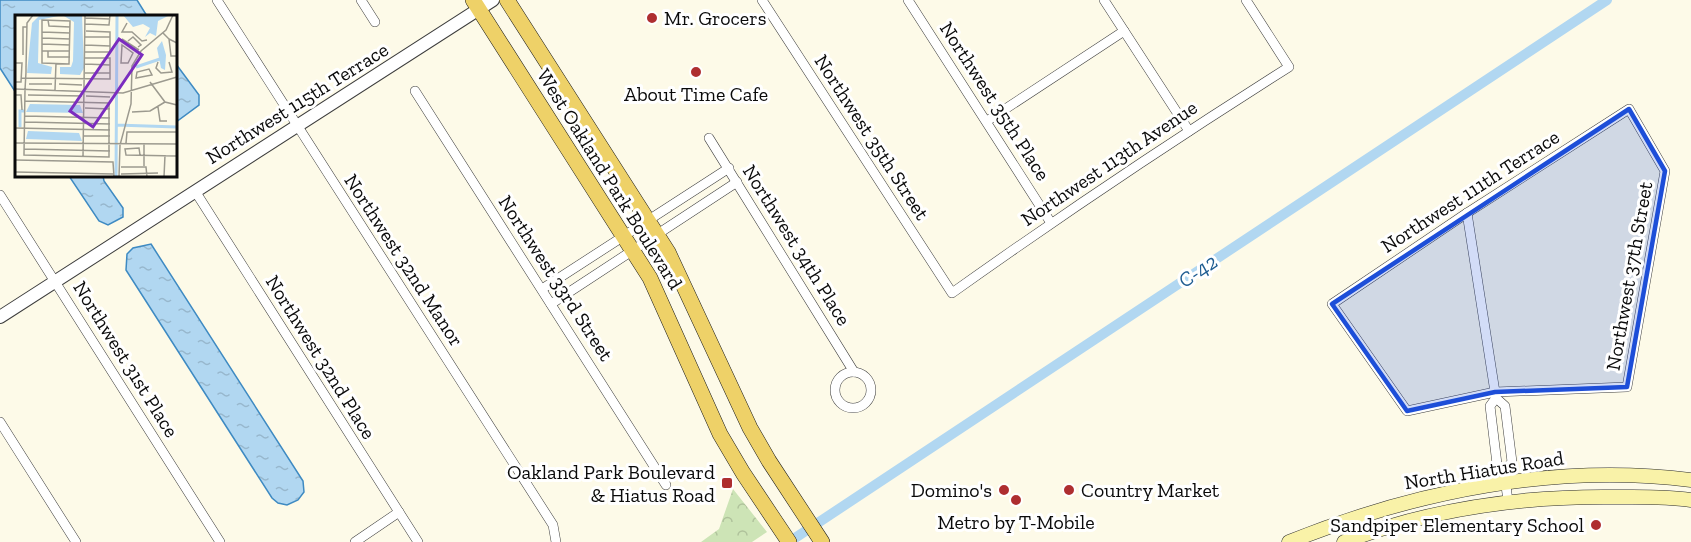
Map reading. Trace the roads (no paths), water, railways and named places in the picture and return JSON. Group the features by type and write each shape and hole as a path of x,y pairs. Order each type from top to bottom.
{"main road":[{"name":"West Oakland Park Boulevard","path":"507,0 657,234 684,283 750,428 822,542"},
{"name":"West Oakland Park Boulevard","path":"476,5 633,250 663,305 720,434 738,466 789,542"},
{"name":"North Hiatus Road","path":"1290,542 1337,523 1411,500 1505,477 1577,475 1671,477 1691,480"},
{"name":"North Hiatus Road","path":"1344,542 1420,519 1478,505 1508,501 1577,496 1670,497 1691,500"}],"street":[{"name":"Northwest 32nd Manor","path":"216,0 553,525 556,542"},
{"path":"361,0 375,22"},
{"name":"Northwest 115th Terrace","path":"0,317 298,127 476,5 493,0"},
{"name":"Northwest 35th Street","path":"762,0 952,293"},
{"name":"Northwest 35th Place","path":"908,0 1051,223"},
{"path":"1104,0 1189,130"},
{"name":"Northwest 113th Avenue","path":"952,293 1189,130 1289,67 1246,0"},
{"path":"987,121 1124,31"},
{"name":"Northwest 33rd Street","path":"415,91 666,484"},
{"name":"Northwest 111th Terrace","path":"1496,395 1407,411 1332,304 1467,213 1629,109"},
{"name":"Northwest 37th Street","path":"1496,395 1627,387 1665,171 1629,109"},
{"name":"Northwest 34th Place","path":"709,138 855,372"},
{"path":"542,289 729,168"},
{"path":"551,304 737,182"},
{"name":"Northwest 32nd Place","path":"195,191 418,542"},
{"name":"Northwest 31st Place","path":"0,195 220,542"},
{"path":"1467,213 1496,395 1505,406 1512,462 1505,477"},
{"path":"855,372 865,376 871,390 864,405 853,408 842,405 835,389 839,378 855,372"},
{"path":"1496,395 1490,406 1497,464 1505,477 1508,501"},
{"path":"0,422 76,542"},
{"path":"355,542 399,512"}],"water":[{"path":"0,0 137,0 146,15 15,15 15,91 0,68"},
{"path":"177,65 199,95 199,105 177,121"},
{"path":"70,177 103,177 123,208 123,217 108,225 99,221"},
{"path":"151,244 303,481 304,492 298,500 287,505 278,503 272,498 126,270 127,254 133,248"}],"waterway":[{"name":"C-42","path":"789,542 1607,0"}],"place":[{"name":"Mr. Grocers","path":"652,18"},
{"name":"About Time Cafe","path":"696,72"},
{"name":"Oakland Park Boulevard & Hiatus Road","path":"727,483"},
{"name":"Domino's","path":"1004,490"},
{"name":"Country Market","path":"1069,490"},
{"name":"Metro by T-Mobile","path":"1016,500"},
{"name":"Sandpiper Elementary School","path":"1596,525"}]}
